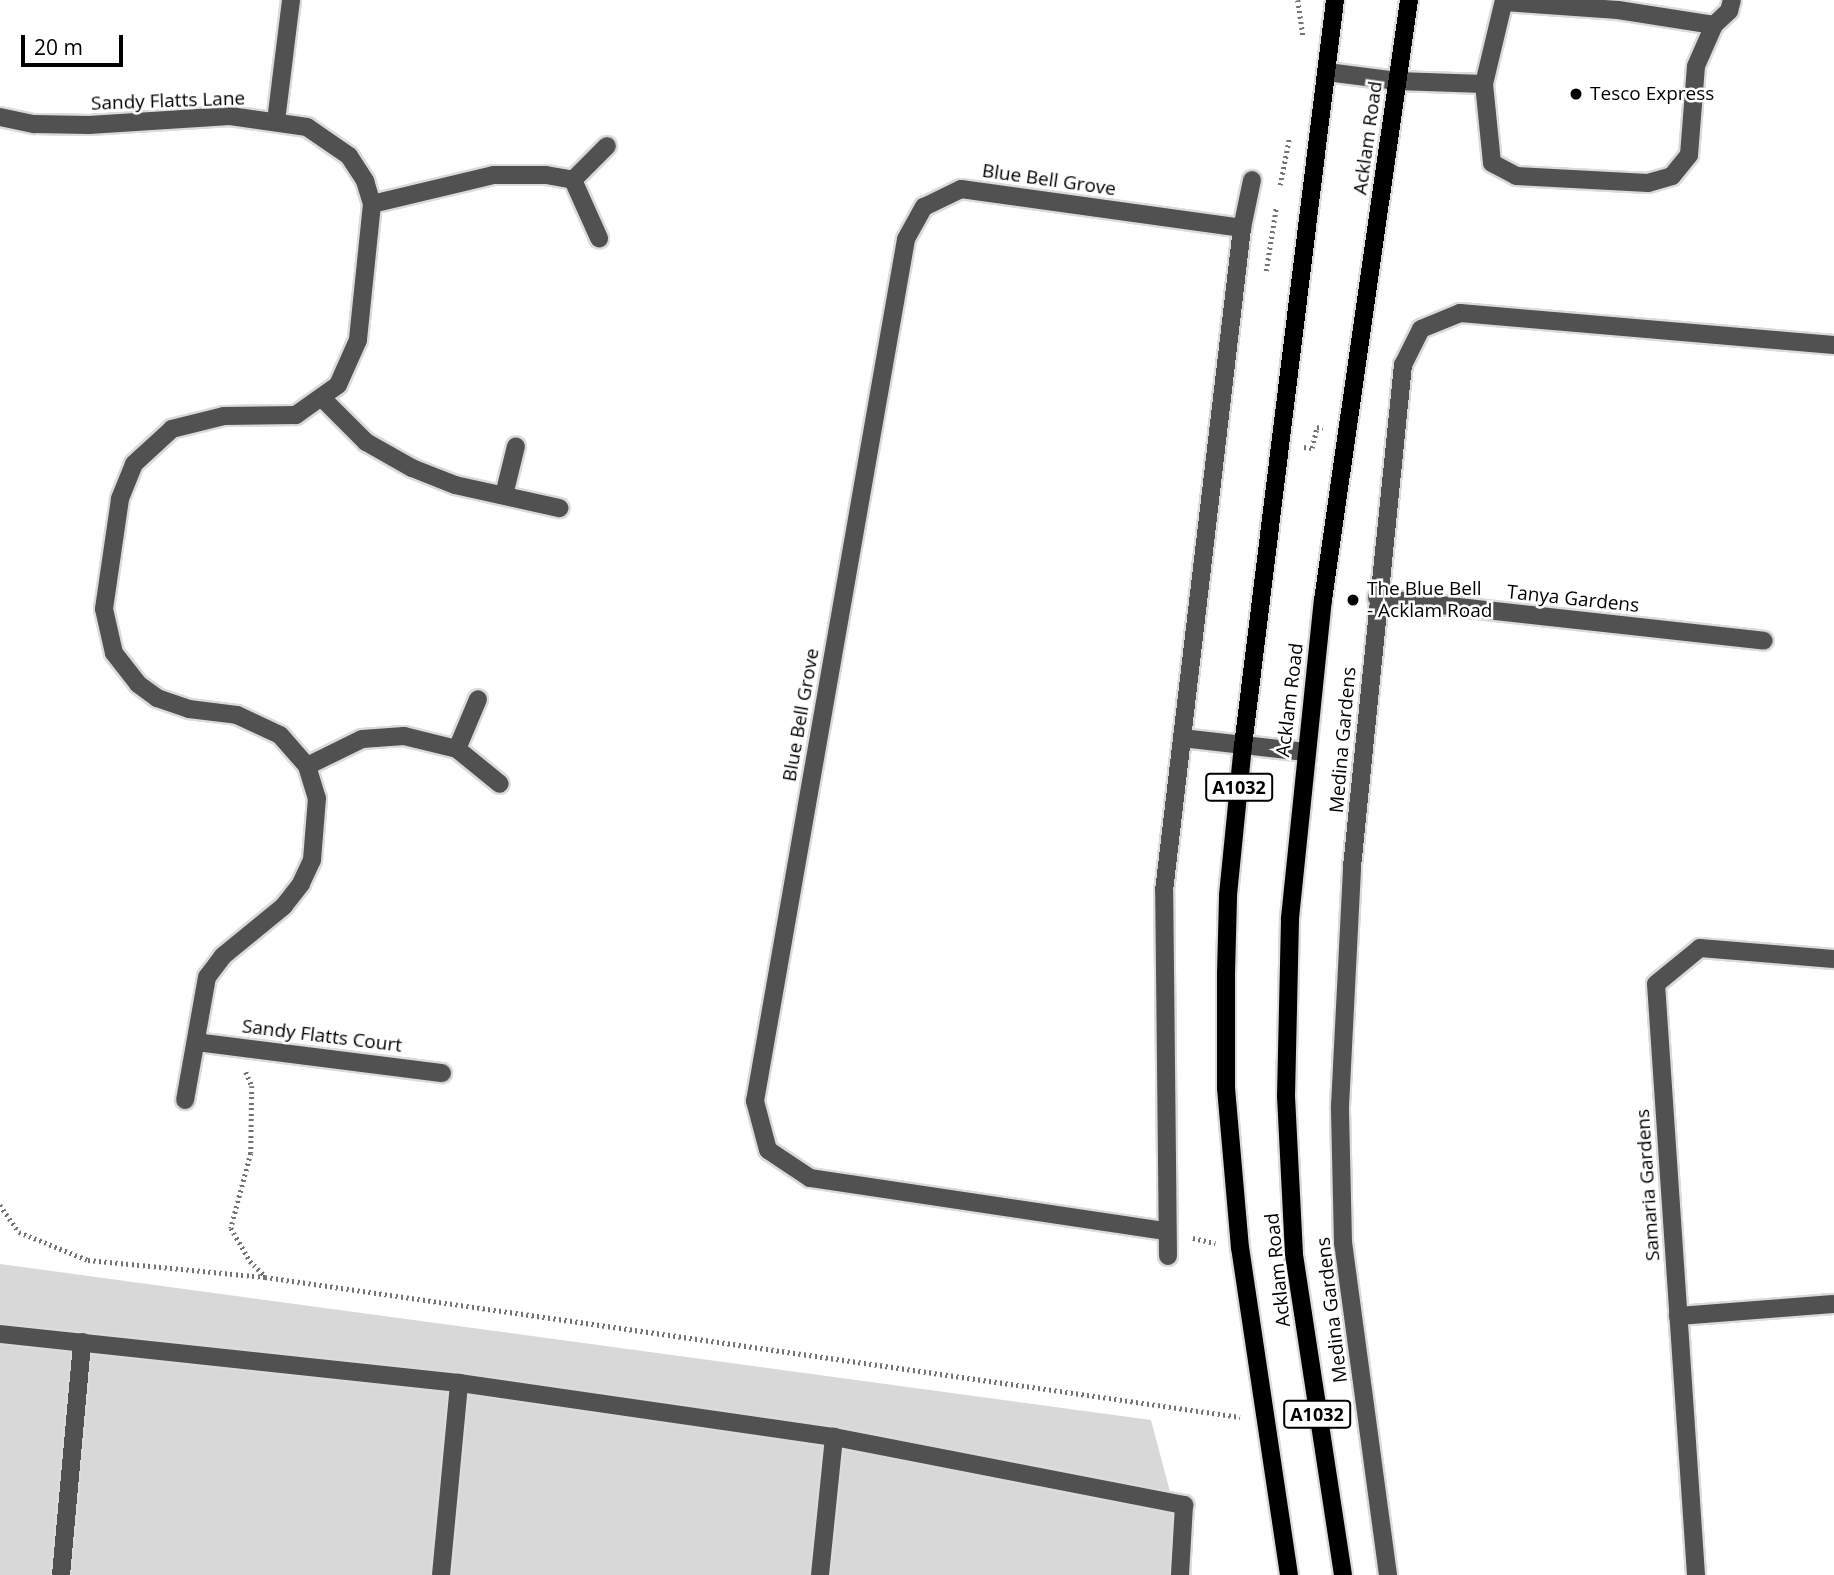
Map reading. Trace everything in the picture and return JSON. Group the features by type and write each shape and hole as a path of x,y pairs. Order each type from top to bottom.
{"main road":[{"name":"Acklam Road","path":"1289,1575 1269,1419 1240,1248 1226,1088 1228,895 1243,746 1335,0"},
{"name":"Acklam Road","path":"1343,1575 1294,1254 1286,1096 1290,918 1305,752 1409,0"}],"street":[{"path":"276,121 291,0"},
{"path":"1714,25 1618,10 1504,1 1484,84 1492,163 1516,176 1648,183 1672,176 1689,155 1696,66 1714,25 1729,11 1732,0"},
{"path":"1327,72 1397,82 1484,84"},
{"name":"Sandy Flatts Lane","path":"0,117 34,124 89,125 230,117 276,121 318,131 340,147 365,181 372,204 358,340 346,370 323,400 296,415 224,416 187,423 145,450 126,479 120,499 104,609 114,653 147,692 172,705 237,715 267,727 292,746 307,766 318,816 307,874 284,906 215,965 202,993 185,1100"},
{"path":"573,180 607,146"},
{"path":"372,204 494,175 518,173 573,180"},
{"path":"573,180 599,238"},
{"path":"1168,1256 1165,1231 1164,891 1242,228 1252,180"},
{"name":"Blue Bell Grove","path":"1165,1231 810,1178 768,1150 755,1101 906,239 924,207 961,189 1242,228"},
{"name":"Medina Gardens","path":"1388,1575 1343,1243 1339,1106 1352,867 1377,598 1403,365 1421,329 1460,313 1834,345"},
{"path":"323,400 366,442 412,468 455,485 559,508"},
{"path":"503,495 516,446"},
{"name":"Tanya Gardens","path":"1377,598 1764,641"},
{"path":"457,748 478,699"},
{"path":"307,766 350,743 375,737 425,739 457,748 500,785"},
{"path":"1182,738 1305,752"},
{"name":"Samaria Gardens","path":"1696,1575 1656,984 1700,948 1834,959"},
{"name":"Sandy Flatts Court","path":"196,1042 442,1073"},
{"path":"1678,1316 1834,1304"},
{"path":"0,1334 459,1383 834,1437 1184,1505 1180,1575"},
{"path":"61,1575 82,1342"},
{"path":"441,1575 459,1383"},
{"path":"820,1575 834,1437"}],"path":[{"path":"1298,0 1304,48"},
{"path":"1279,190 1292,125"},
{"path":"1252,180 1281,177 1312,183"},
{"path":"1263,286 1276,202"},
{"path":"244,1068 252,1086 251,1153 231,1228 250,1261 265,1277"},
{"path":"0,1205 19,1232 88,1260 265,1277 917,1373 1269,1419"},
{"path":"1165,1231 1240,1248"}],"shaded area":[{"path":"0,1264 1151,1420 1192,1575 0,1575"}],"place":[{"name":"Tesco Express","path":"1576,94"},
{"name":"The Blue Bell - Acklam Road","path":"1353,600"}]}
